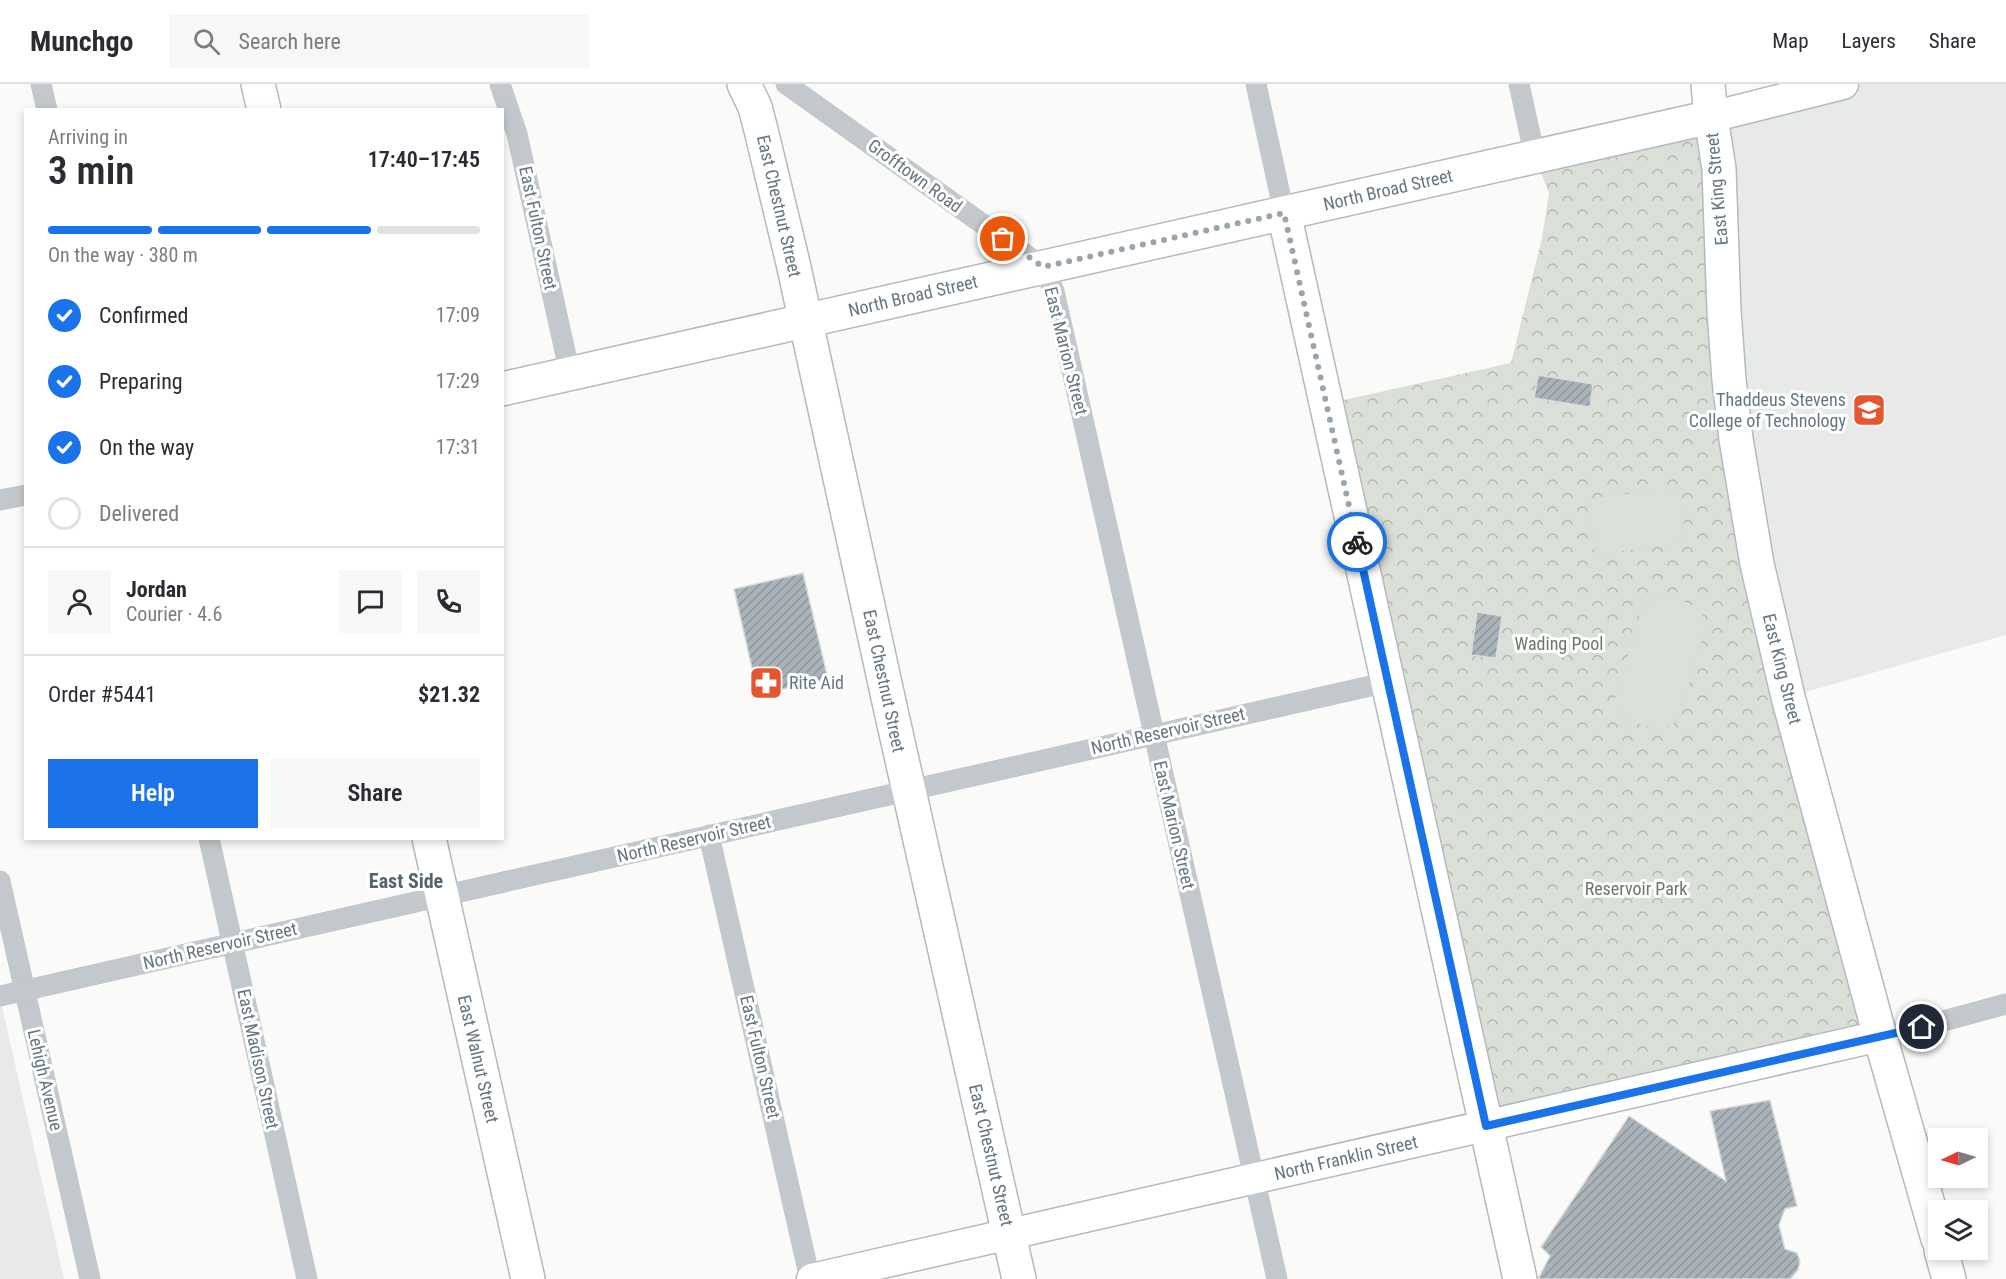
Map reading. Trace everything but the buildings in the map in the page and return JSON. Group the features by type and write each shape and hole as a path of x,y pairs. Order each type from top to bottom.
{"main road":[{"path":"258,84 264,108"},
{"name":"East Chestnut Street","path":"744,84 755,107 761,130 805,321 1019,1279"},
{"name":"East King Street","path":"1708,84 1719,169 1724,311 1731,392 1736,439 1757,564 1788,697 1928,1204"},
{"path":"1711,117 1843,84"},
{"name":"North Broad Street","path":"504,389 1711,117"},
{"path":"1284,213 1520,1279"},
{"name":"East Walnut Street","path":"429,840 528,1279"},
{"name":"North Franklin Street","path":"811,1279 1880,1036"},
{"path":"1944,1260 1949,1279"}],"street":[{"path":"42,84 47,108"},
{"name":"East Fulton Street","path":"500,84 517,134 570,374"},
{"name":"Grofftown Road","path":"786,84 1043,267"},
{"path":"1256,84 1284,213"},
{"path":"1519,84 1535,157"},
{"name":"East Marion Street","path":"1043,267 1055,299 1277,1279"},
{"path":"0,500 24,495"},
{"name":"North Reservoir Street","path":"0,996 1388,682"},
{"name":"East Fulton Street","path":"709,835 811,1279"},
{"name":"East Madison Street","path":"209,840 307,1279"},
{"name":"Lehigh Avenue","path":"0,881 90,1279"},
{"path":"1880,1036 2006,1004"}],"shaded area":[{"name":"Thaddeus Stevens College of Technology","path":"1843,84 2006,84 2006,635 1788,697 1771,631 1711,117"},
{"path":"0,998 64,1279 0,1279"}],"green space":[{"name":"Reservoir Park","path":"1711,117 1729,380 1880,1036 1486,1127 1326,404 1511,363 1542,238 1549,193 1535,157"},
{"path":"1679,487 1686,542 1595,555 1588,499"},
{"path":"1664,596 1697,608 1706,627 1679,718 1670,726 1660,728 1623,718 1619,715 1615,699 1642,607 1655,597"}],"way so far":[{"path":"1003,239 1043,267 1284,213 1357,542"}],"place":[{"name":"Thaddeus Stevens College of Technology","path":"1869,410"},
{"name":"Rite Aid","path":"766,683"}],"district":[{"name":"East Side","path":"406,881"}],"route":[{"path":"1357,542 1486,1126 1922,1027"}],"park label":[{"name":"Wading Pool","path":"1559,644"}]}
